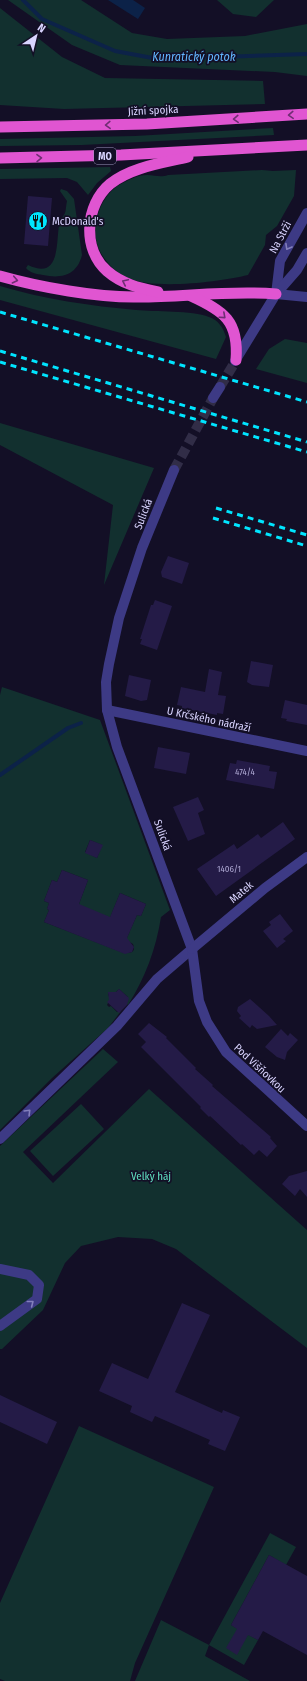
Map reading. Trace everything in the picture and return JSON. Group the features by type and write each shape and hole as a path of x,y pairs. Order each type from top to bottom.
{"highway":[{"name":"Jižní spojka","path":"0,127 140,124 307,114"},
{"name":"MO","path":"0,158 209,151 307,145"},
{"path":"176,296 132,286 119,280 107,271 98,260 92,249 89,225 91,217 104,190 123,176 209,151"},
{"path":"0,276 56,288 120,297 176,296 246,291 276,294"},
{"path":"190,295 214,308 230,322 237,339 235,361"}],"street":[{"name":"Na Strži","path":"276,294 280,261 307,213"},
{"path":"235,361 276,294 297,270 307,253"},
{"path":"276,294 307,297"},
{"path":"213,398 220,386"},
{"name":"Sulická","path":"174,470 142,548 119,618 108,664 106,682 107,710 117,747 192,949"},
{"name":"U Krčského nádraží","path":"107,710 307,751"},
{"name":"Matek","path":"192,949 265,888 307,857"},
{"path":"0,1139 117,1026 157,979 192,949"},
{"name":"Pod Višňovkou","path":"192,949 199,1001 207,1022 216,1038 236,1063 307,1126"},
{"path":"0,1269 29,1275 38,1285 36,1299 0,1326"}],"green space":[{"path":"8,0 81,0 132,33 167,39 245,36 307,24 307,76 275,72 120,65 72,45"},
{"path":"217,0 274,0 256,17 233,14"},
{"path":"0,8 62,57 105,78 263,81 265,104 64,109 0,105"},
{"path":"273,128 274,135 82,145 0,146 0,139 135,136"},
{"path":"110,167 111,171 97,183 88,195 77,182 67,178 0,179 0,169"},
{"path":"262,170 296,170 294,196 277,226 266,235 265,245 248,275 187,284 154,284 140,282 128,278 116,271 106,261 99,250 95,228 101,206 111,191 127,181 144,175 162,176"},
{"path":"61,189 67,191 74,199 82,255 80,262 72,271 62,276 50,276 34,273 26,268 28,265 39,269 47,268 52,263 55,255 60,221 65,213 67,201 60,191"},
{"path":"0,286 33,295 85,304 136,310 183,312 202,315 212,318 218,322 226,337 216,359 0,300"},
{"path":"285,339 307,343 307,383 256,369 269,349"},
{"path":"0,423 154,468 104,585 113,505 0,445"},
{"path":"2,687 100,720 170,910 161,917 153,952 145,974 128,1005 126,1003 128,997 119,989 115,993 110,992 108,994 110,999 107,1005 109,1007 111,1006 117,1012 121,1011 108,1028 52,1078 0,1130 0,695","holes":["90,840 102,845 97,858 85,852","62,870 88,880 76,912 107,925 120,893 146,904 141,916 137,915 126,940 133,944 133,952 121,952 44,922 49,910 47,909 49,903 44,901 52,880 57,882"]},
{"name":"Velký háj","path":"103,1049 118,1062 23,1152 53,1183 149,1089 307,1230 307,1348 176,1249 152,1239 118,1237 81,1246 65,1263 43,1310 2,1349 0,1349 0,1146"},
{"path":"81,1104 104,1129 53,1176 30,1151"},
{"path":"79,1426 214,1487 135,1663 130,1681 5,1681 0,1679 0,1603"},
{"path":"270,1533 296,1547 286,1565 269,1555 231,1625 258,1640 244,1665 209,1645"},
{"path":"161,1620 209,1645 205,1656 250,1681 135,1681"}],"water":[{"path":"108,0 133,0 145,8 138,19"}],"building":[{"path":"28,196 52,198 48,246 24,244"},
{"path":"168,556 189,563 182,584 162,577 161,572"},
{"path":"155,600 172,606 157,650 140,644 142,639 140,639 151,605 153,605"},
{"path":"251,661 273,665 269,687 252,685 247,682"},
{"path":"209,669 222,672 218,695 226,696 223,714 217,713 217,715 182,708 182,706 177,705 181,687 205,692"},
{"path":"129,675 151,680 147,700 141,701 125,696"},
{"path":"285,700 307,705 307,725 286,721 287,719 281,718"},
{"path":"158,747 190,753 186,774 154,768"},
{"path":"237,760 270,766 269,771 277,772 274,789 226,780 230,763 236,764"},
{"path":"198,797 204,810 198,813 205,834 188,841 173,807"},
{"path":"283,822 295,839 216,896 197,869 234,844 237,849 258,834 261,838"},
{"path":"90,840 103,845 97,858 85,853"},
{"path":"62,870 88,880 79,904 110,917 120,893 146,904 141,916 137,915 127,938 134,947 132,952 125,954 44,922 49,910 47,909 49,903 44,901 52,880 57,882"},
{"path":"280,914 293,931 283,939 286,941 277,948 263,931 271,925 269,922"},
{"path":"119,989 129,998 127,1005 119,1013 107,1002 109,1000 108,992 116,992"},
{"path":"250,999 277,1025 257,1029 252,1025 250,1028 239,1018 241,1016 237,1011 238,1007"},
{"path":"149,1023 167,1037 166,1038 196,1068 195,1069 213,1085 212,1086 271,1137 270,1138 277,1146 267,1157 259,1150 254,1155 242,1144 241,1145 210,1116 209,1117 200,1108 201,1107 141,1047 146,1042 138,1034"},
{"path":"281,1029 288,1036 290,1033 298,1040 287,1052 285,1060 277,1057 265,1047"},
{"path":"307,1171 307,1197 300,1189 295,1196 282,1184 289,1176"},
{"path":"182,1303 210,1315 175,1392 222,1413 223,1410 240,1417 225,1451 208,1444 210,1440 155,1416 152,1422 130,1412 132,1406 99,1391 112,1363 148,1379"},
{"path":"0,1395 57,1422 47,1444 0,1422"},
{"path":"269,1555 307,1576 307,1655 263,1631 258,1640 248,1635 237,1655 226,1648 237,1629 231,1625"}],"waterway":[{"name":"Kunratický potok","path":"23,0 42,19 115,51 158,59 307,54"},
{"path":"0,775 68,728 81,723"}],"tunnel":[{"path":"220,387 235,362"},
{"path":"174,470 213,398"}],"railway":[{"path":"0,312 307,402"},
{"path":"0,351 307,442"},
{"path":"0,362 307,452"},
{"path":"216,508 307,535"},
{"path":"213,518 307,546"}],"place":[{"name":"McDonald's","path":"38,221"}]}
